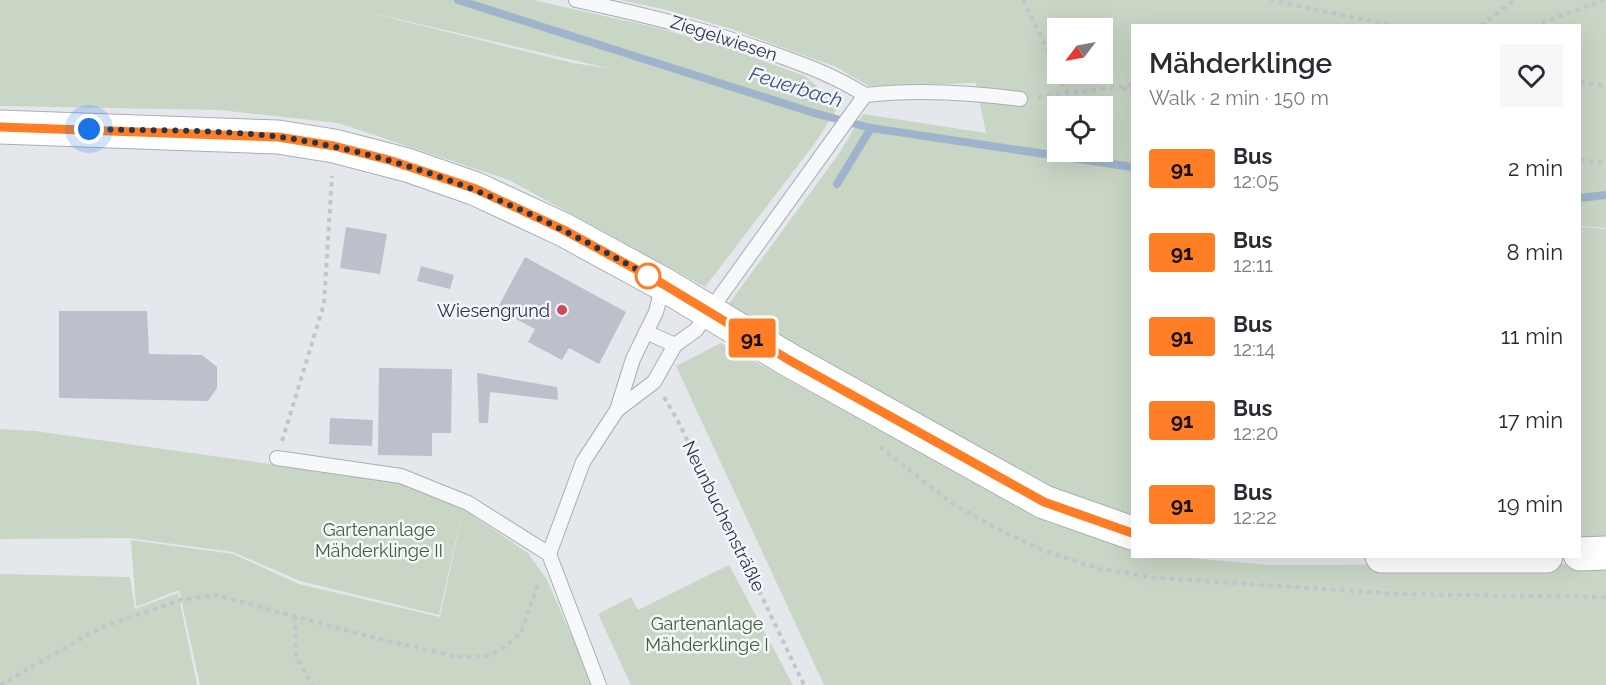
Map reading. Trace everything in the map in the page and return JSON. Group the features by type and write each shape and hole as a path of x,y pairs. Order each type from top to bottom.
{"main road":[{"path":"0,127 278,137 334,146 407,165 476,189 564,230 663,284 789,360 1044,502 1131,532"},
{"path":"1581,554 1606,553"}],"lane":[{"name":"Ziegelwiesen","path":"576,0 658,18 730,38 822,71 865,95"},
{"path":"617,410 654,382 675,345 689,337 865,95 896,92 965,92 1020,99"},
{"path":"549,554 584,462 617,410 633,359 656,312 663,284"},
{"path":"646,332 675,345"},
{"path":"277,458 401,476 468,503 549,554 599,685"}],"path":[{"path":"1023,0 1047,50"},
{"path":"1270,0 1385,24"},
{"path":"1483,24 1514,0"},
{"path":"1538,24 1604,0"},
{"path":"1581,82 1606,86"},
{"path":"1063,84 1068,94"},
{"path":"1020,99 1131,85"},
{"path":"1123,87 1131,92"},
{"path":"277,458 324,304 334,146"},
{"path":"1581,160 1606,164"},
{"name":"Neunbuchensträßle","path":"654,382 678,421 804,685"},
{"path":"0,685 102,627 181,600 216,594 458,657 484,657 501,650 521,633 549,554"},
{"path":"295,616 296,656 312,685"}],"green space":[{"path":"0,0 533,0 658,28 725,47 805,76 839,106 815,143 705,287 509,180 338,123 220,110 0,106","holes":["351,8 609,69 573,63"]},
{"path":"620,0 1606,0 1606,228 1581,226 1581,24 1131,24 1131,518 1062,497 843,376 728,305 838,155 863,114 986,133 976,83 869,86 836,67 732,29 663,9"},
{"path":"1581,227 1606,229 1606,537 1581,539"},
{"path":"721,343 1049,523 1131,546 1131,558 1191,558 1268,565 1606,564 1606,685 824,685 676,366"},
{"name":"Gartenanlage Mähderklinge II","path":"0,429 35,431 399,482 463,508 439,615 300,581 233,552 129,538 0,539"},
{"path":"463,509 528,553 547,580 593,685 200,685 179,590 136,607 131,540 233,554 299,584 440,617"},
{"name":"Gartenanlage Mähderklinge I","path":"729,565 793,685 631,685 598,614 631,597 638,610"},
{"path":"0,574 130,577 135,609 178,593 197,685 0,685"}],"building":[{"path":"346,227 387,234 380,274 340,268"},
{"name":"Wiesengrund","path":"525,257 626,312 599,364 569,348 562,360 528,342 535,329 497,309"},
{"path":"421,266 454,275 450,289 417,281"},
{"path":"59,311 147,311 149,354 202,355 217,367 217,388 208,401 59,398"},
{"path":"379,368 452,369 451,433 432,433 432,456 378,455"},
{"path":"477,373 557,387 558,400 490,392 488,423 479,423"},
{"path":"330,418 373,420 372,446 329,444"}],"waterway":[{"name":"Feuerbach","path":"458,0 814,113 871,128 1131,167"},
{"path":"837,184 871,128"},
{"name":"Feuerbach","path":"1581,198 1606,195"}],"bus line":[{"name":"91","path":"0,127 278,137 334,146 389,160 476,189 564,230 663,284 789,360 1044,502 1131,533"}],"place":[{"name":"Wiesengrund","path":"562,310"}],"route":[{"path":"89,129 278,137 334,146 407,165 476,189 564,230 652,278 648,276"}]}
